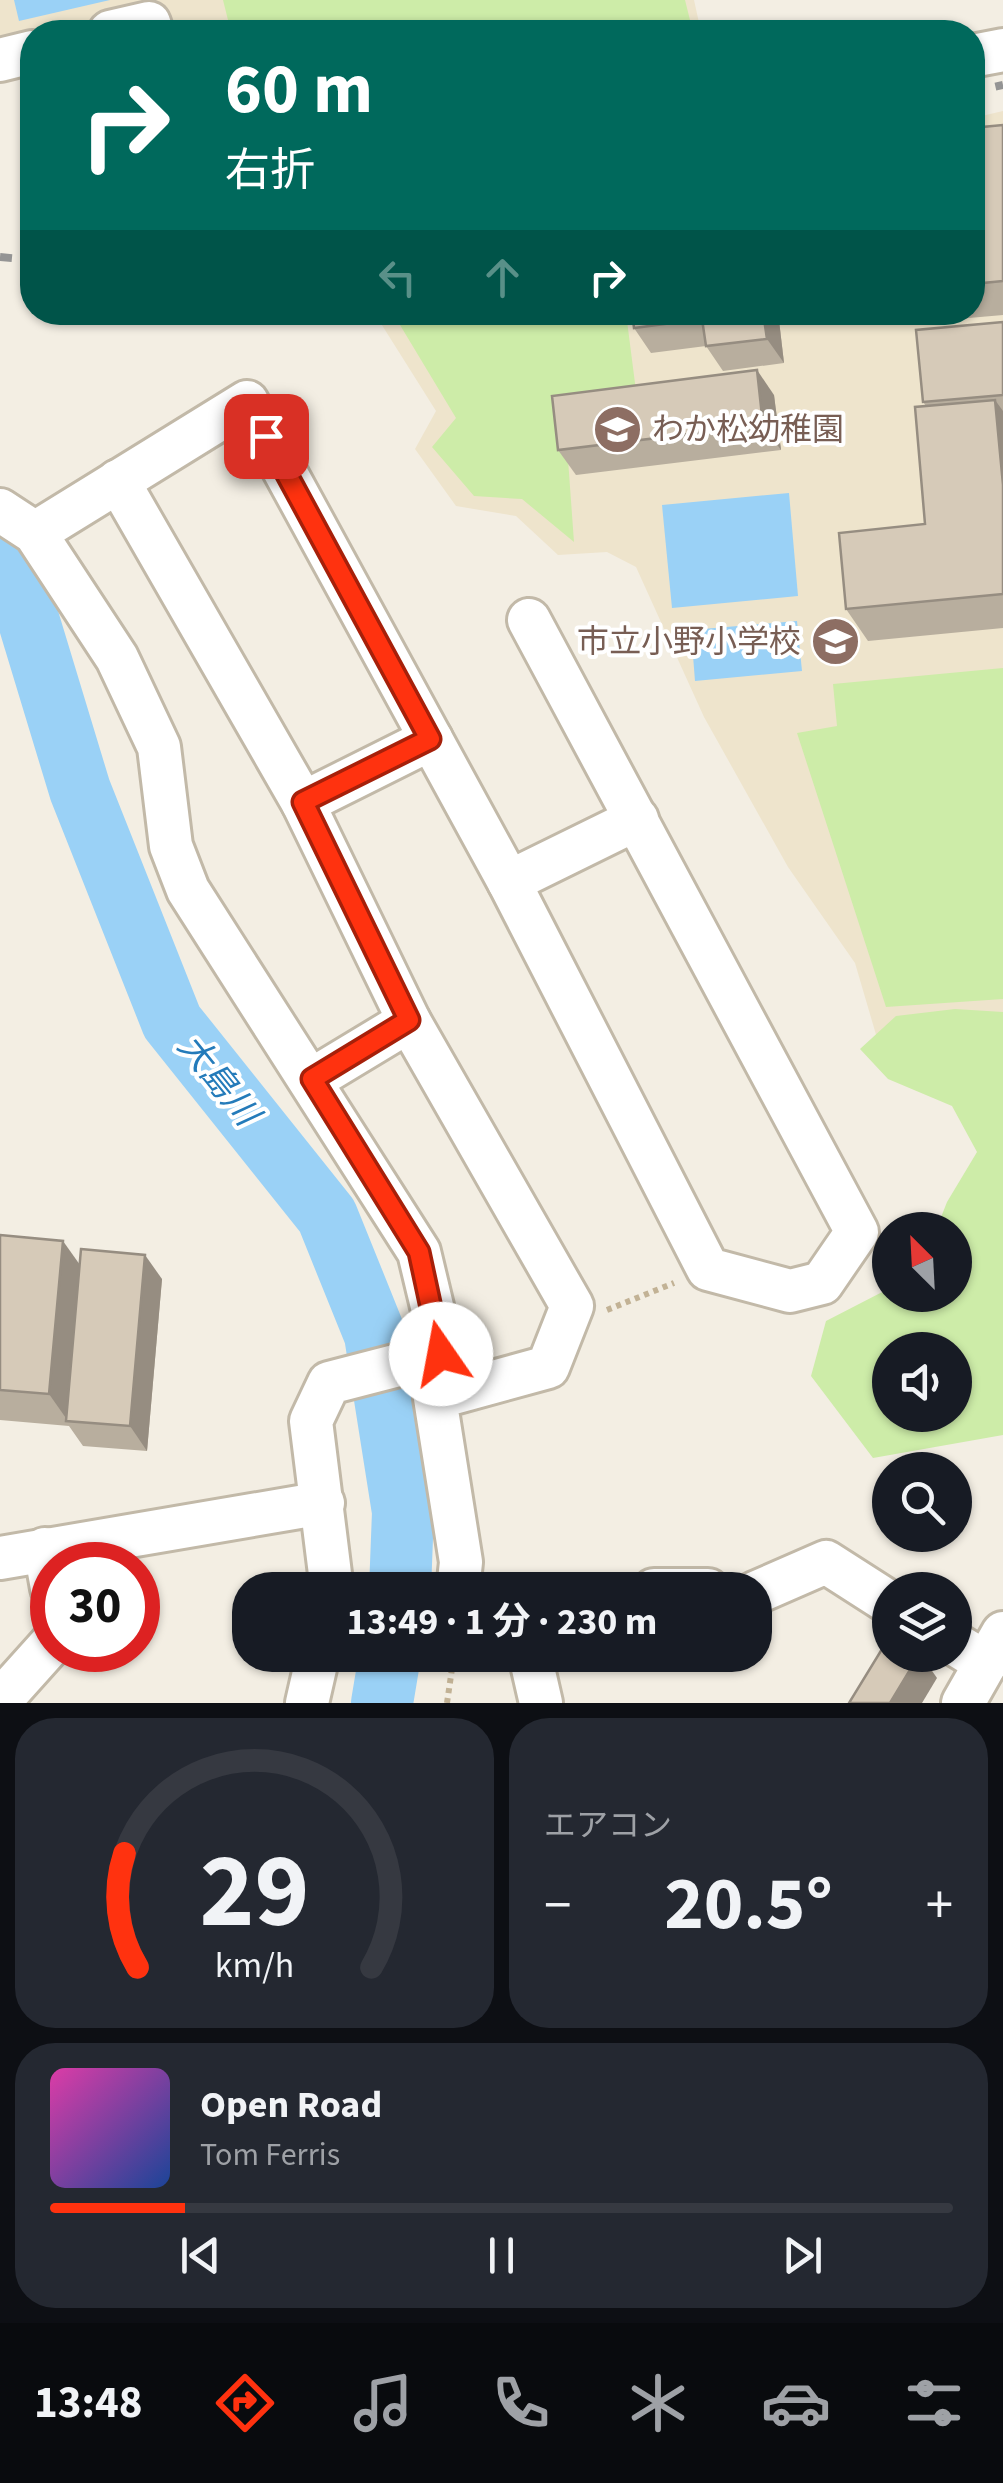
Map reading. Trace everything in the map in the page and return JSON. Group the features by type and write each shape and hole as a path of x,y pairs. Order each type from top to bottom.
{"street":[{"path":"460,1572 435,1398 447,1372 419,1252 312,1079 218,943 188,890 172,846 158,747 118,658 17,522 118,481 247,402 509,882 708,1269 790,1291 822,1283 857,1232 529,620"},
{"path":"118,481 303,802 409,1020 572,1306 548,1367 330,1383 311,1421 330,1572"},
{"path":"303,802 430,739"},
{"path":"509,882 637,818"},
{"path":"312,1079 409,1020"},
{"path":"158,1542 322,1502"},
{"path":"0,1558 30,1565"},
{"path":"772,1586 826,1562 872,1591"},
{"path":"963,1703 981,1647"},
{"path":"0,1701 30,1668"},
{"path":"306,1703 314,1672"},
{"path":"534,1672 541,1703"}],"path":[{"path":"447,1703 452,1672"}],"shaded area":[{"path":"0,0 694,0 698,20 156,20 153,9 111,20 20,20 20,39 0,50"},
{"name":"市立小野小学校","path":"1003,111 1003,1022 877,1038 855,963 788,867 704,717 636,567 607,552 558,555 516,516 456,506 415,449 436,411 382,325 985,325 985,115"}],"green space":[{"path":"223,0 685,0 690,20 228,20"},
{"path":"400,325 628,325 636,391 564,404 574,542 522,499 474,496 432,447 456,418"},
{"path":"1003,668 1003,999 886,1007 797,733 837,726 833,684"},
{"path":"955,1009 1003,1012 1003,1435 907,1452 872,1452 872,1457 811,1376 826,1321 872,1297 872,1312 972,1312 972,1212 943,1212 977,1152 952,1106 888,1079 860,1049 896,1016"}],"water":[{"path":"14,0 110,0 20,20"},
{"path":"789,493 798,596 672,608 662,505"},
{"path":"797,621 802,671 695,681 691,630"}],"building":[{"path":"1003,125 1003,281 985,283 985,127"},
{"path":"1003,322 1003,395 923,402 916,330"},
{"path":"703,325 765,325 767,339 706,346"},
{"path":"757,370 763,425 558,450 552,396"},
{"path":"995,400 1003,485 1003,594 846,609 839,533 925,524 915,407"},
{"path":"0,1235 63,1241 49,1394 0,1390"},
{"path":"81,1249 145,1255 130,1426 66,1421"},
{"path":"872,1665 872,1672 909,1672 890,1703 849,1703"}],"waterway":[{"name":"大島川","path":"0,569 26,612 80,790 172,1022 327,1216 375,1335 403,1512 401,1572"},
{"name":"大島川","path":"382,1703 387,1672"}],"railway":[{"path":"985,89 1003,85"},
{"path":"0,257 20,259"}],"place":[{"name":"わか松幼稚園","path":"617,430"},
{"name":"市立小野小学校","path":"836,642"}],"route":[{"path":"266,436 430,739 303,802 409,1020 312,1079 419,1252 441,1354"}]}
